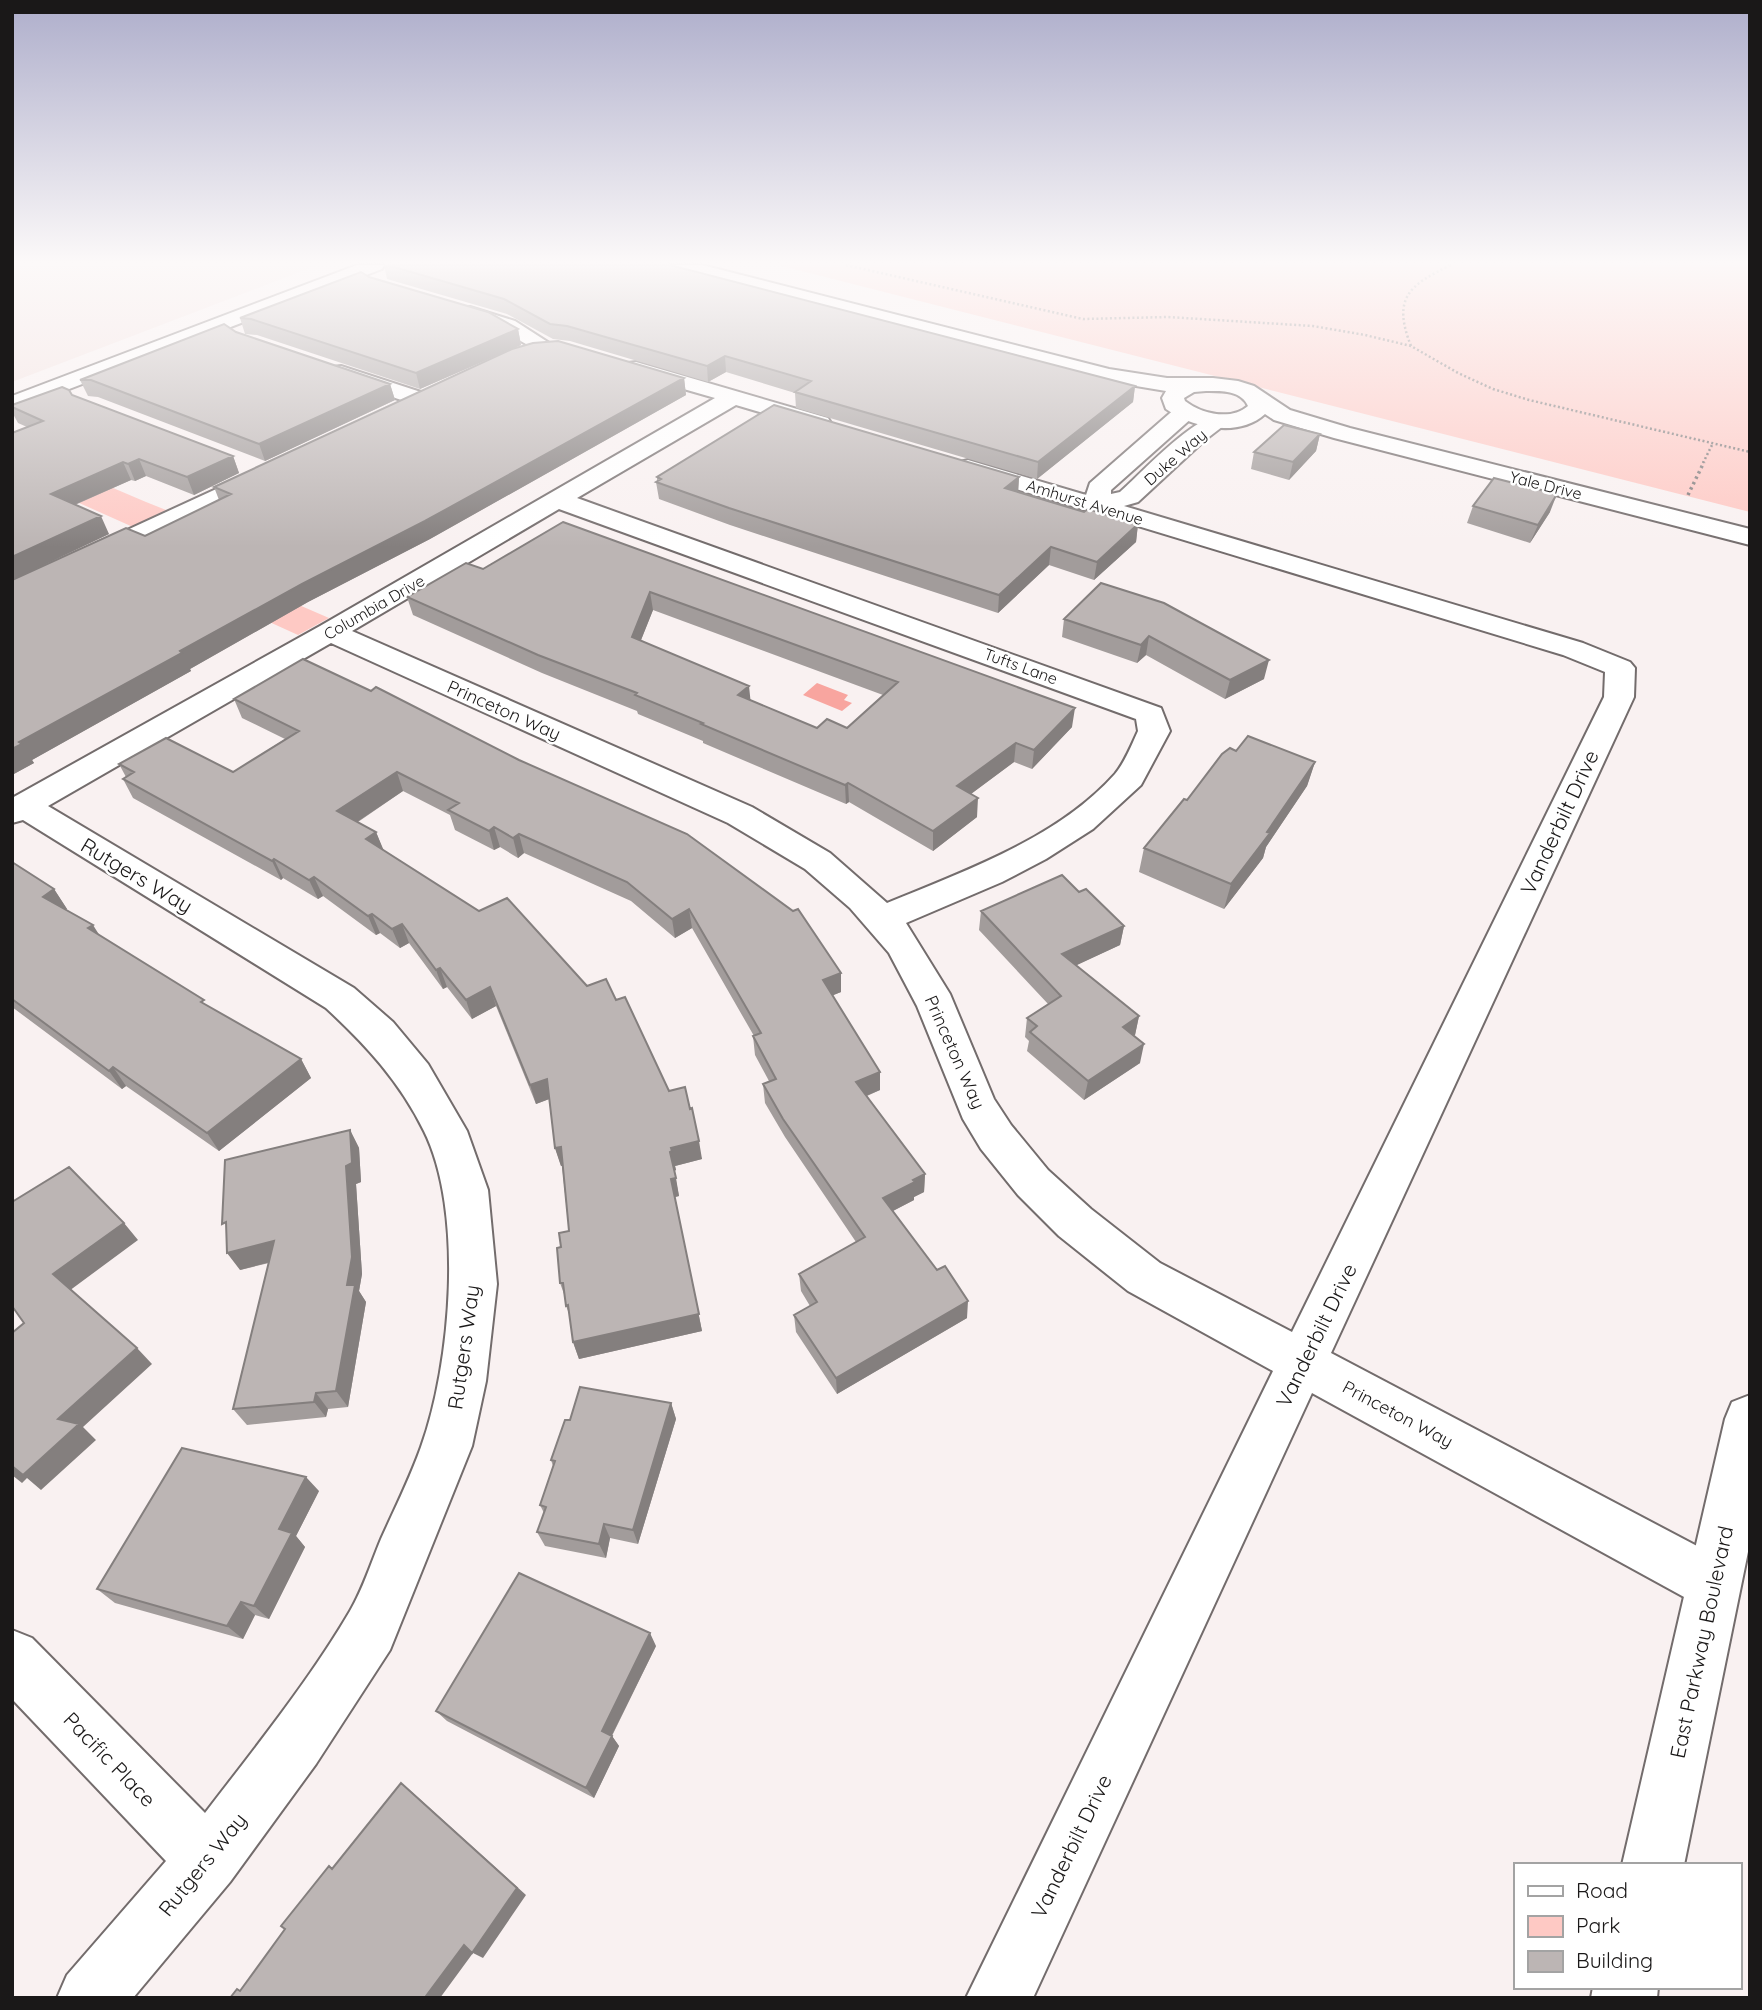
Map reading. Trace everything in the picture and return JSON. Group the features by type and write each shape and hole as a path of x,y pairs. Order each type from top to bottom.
{"street":[{"path":"12,392 100,359"},
{"path":"12,404 130,359"},
{"path":"1045,359 1108,375 1131,376 1167,385 1194,385"},
{"path":"620,363 837,428"},
{"path":"326,367 422,400"},
{"path":"1108,375 1160,393 1180,408"},
{"name":"Yale Drive","path":"1194,385 1233,387 1254,396 1282,415 1342,433 1750,537"},
{"name":"Duke Way","path":"1194,385 1176,392 1173,398 1180,408 1099,488 1097,505 1129,497 1197,435 1227,420 1256,412 1260,407 1259,401"},
{"path":"386,416 447,388"},
{"name":"Columbia Drive","path":"18,809 330,632 733,397"},
{"name":"Yale Drive","path":"1180,408 1227,420 1262,419 1310,430 1342,433"},
{"name":"Amhurst Avenue","path":"941,459 1573,649 1620,668"},
{"path":"235,461 266,473"},
{"path":"12,593 290,462"},
{"name":"Tufts Lane","path":"555,499 1150,714 1154,731 1130,778 1081,821 1034,851 990,874 882,919"},
{"path":"12,566 40,580"},
{"name":"Princeton Way","path":"330,632 760,825 797,846 843,879 882,919 918,970 979,1111 1037,1188 1078,1227 1144,1277 1714,1584"},
{"name":"Vanderbilt Drive","path":"999,1998 1619,697 1620,668"},
{"name":"Rutgers Way","path":"18,809 340,998 379,1033 414,1075 446,1131 466,1190 474,1284 463,1381 447,1446 370,1630 295,1743 208,1860 90,1998"},
{"name":"East Parkway Boulevard","path":"1653,1863 1750,1419"},
{"name":"Pacific Place","path":"12,1658 208,1860"}],"path":[{"path":"1433,359 1493,389 1575,413 1750,452"},
{"path":"1677,518 1712,445"}],"shaded area":[{"path":"12,359 73,359 12,382"},
{"path":"817,683 848,695 844,700 852,703 842,711 803,695"}],"green space":[{"path":"1147,359 1750,359 1750,512"},
{"path":"12,445 166,510 133,527 12,473"},
{"path":"145,538 329,618 298,635 115,552"}],"building":[{"path":"135,359 315,359 390,384 259,444 91,380 80,380"},
{"path":"373,359 449,359 416,373"},
{"path":"491,359 619,359 684,378 425,521 180,651 182,653 19,742 22,744 12,749 12,580 126,528 145,536 231,494 214,487"},
{"path":"682,359 720,359 707,366"},
{"path":"735,359 1030,359 1135,386 1038,462 795,392 811,381"},
{"path":"62,387 72,395 233,456 187,477 139,459 128,464 123,462 51,494 101,516 12,557 12,433 43,421 12,405"},
{"path":"774,405 1019,477 1005,488 1084,512 1088,509 1138,524 1097,562 1051,547 999,595 656,482 661,479 657,477"},
{"path":"1284,425 1320,434 1293,462 1254,452"},
{"path":"1494,478 1557,494 1538,525 1473,506"},
{"path":"563,522 1075,708 1034,750 1016,743 957,786 978,798 933,831 848,783 845,785 635,695 637,693 538,655 407,597 466,563 483,569","holes":["650,592 898,682 847,728 827,719 817,728 738,695 749,686 632,637"]},
{"path":"1101,583 1164,603 1269,660 1230,680 1149,636 1141,645 1064,619"},
{"path":"303,659 371,691 376,687 519,760 687,834 793,911 798,909 841,973 823,980 880,1072 856,1082 925,1174 883,1198 937,1270 945,1266 968,1301 836,1378 794,1315 817,1302 799,1274 865,1237 783,1119 763,1084 776,1079 753,1036 761,1033 689,909 672,919 627,882 519,834 513,838 494,827 489,831 448,810 459,803 397,772 337,811 376,832 366,839 479,911 507,898 587,986 606,979 616,1000 625,997 669,1091 685,1087 690,1109 692,1108 699,1141 671,1148 670,1152 676,1178 671,1179 699,1314 573,1342 568,1305 566,1306 563,1283 560,1283 557,1248 561,1247 559,1233 569,1231 561,1147 555,1148 547,1079 530,1085 490,987 466,1000 440,968 436,970 402,924 392,929 372,914 368,916 314,877 309,880 123,779 134,772 119,764 166,738 233,772 299,731 234,699"},
{"path":"1248,736 1315,762 1267,832 1270,833 1231,884 1144,848 1184,799 1187,800 1222,754 1230,748 1236,751"},
{"path":"12,862 54,889 43,897 93,925 88,928 204,1000 201,1002 301,1059 207,1133 113,1067 109,1071 12,999"},
{"path":"1062,875 1079,892 1086,889 1124,926 1062,954 1139,1016 1123,1027 1144,1044 1088,1081 1030,1032 1037,1026 1027,1018 1061,996 981,911"},
{"path":"350,1130 352,1163 346,1166 352,1257 347,1285 355,1285 336,1391 316,1393 314,1402 233,1409 274,1241 227,1253 226,1222 222,1224 225,1160"},
{"path":"69,1167 124,1223 53,1274 137,1348 58,1419 79,1424 23,1475 12,1466 12,1333 24,1323 12,1306 12,1202"},
{"path":"580,1387 671,1403 633,1530 604,1524 599,1544 537,1532 546,1507 540,1505 555,1461 551,1460 565,1420 570,1420"},
{"path":"182,1448 306,1477 279,1529 292,1533 254,1606 241,1602 227,1626 97,1589"},
{"path":"519,1573 650,1633 602,1731 612,1736 586,1788 436,1711"},
{"path":"401,1783 517,1888 472,1953 464,1945 427,1998 230,1998 237,1989 240,1991 285,1929 281,1926 329,1866 332,1869"}]}
